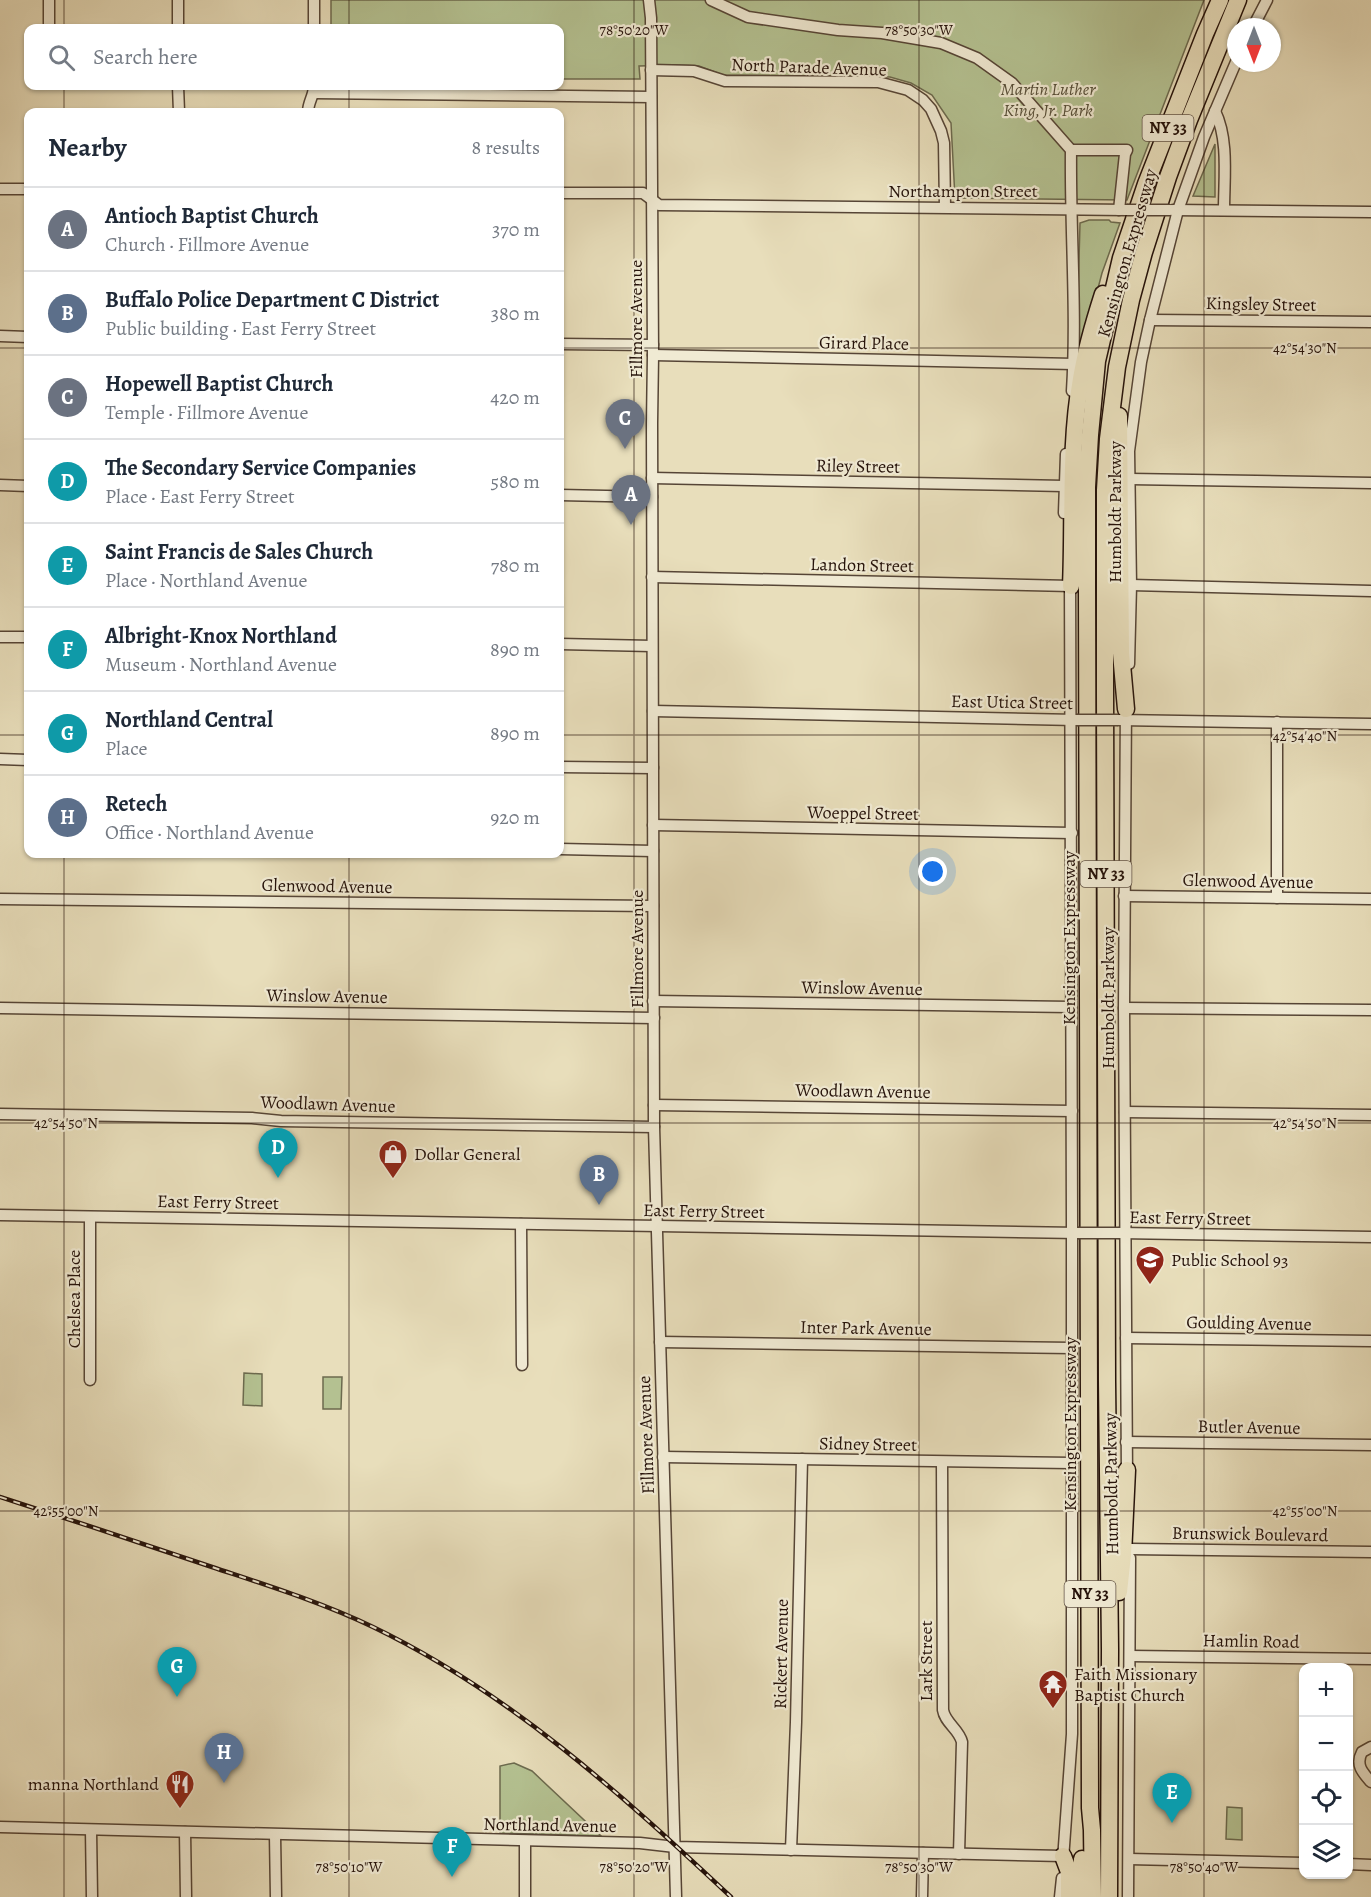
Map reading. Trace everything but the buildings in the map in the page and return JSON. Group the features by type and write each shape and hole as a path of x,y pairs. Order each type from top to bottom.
{"highway":[{"name":"Kensington Expressway","path":"1093,1897 1090,1808 1087,488 1090,435 1097,362 1121,258 1146,183 1205,34 1233,1"},
{"name":"Kensington Expressway","path":"1109,1897 1105,490 1108,439 1117,367 1131,300 1168,177 1233,1"},
{"path":"1071,586 1074,462 1080,381 1090,334 1102,297 1121,258"},
{"path":"1117,367 1120,472 1120,653 1123,717"},
{"path":"1110,1649 1123,1555 1126,1470"},
{"path":"1080,1897 1084,1831 1090,1808"},
{"path":"1063,1856 1069,1872 1069,1897"}],"street":[{"path":"49,0 49,24"},
{"path":"178,0 178,24"},
{"path":"314,0 314,24"},
{"name":"Fillmore Avenue","path":"649,0 653,350 654,1128 676,1897"},
{"path":"711,0 748,17 838,30 882,33 941,43 977,58 1012,83 1071,150 1127,150 1123,210"},
{"path":"1258,18 1267,0"},
{"name":"North Parade Avenue","path":"651,70 694,71 725,81 878,82 908,90 923,100 931,109 941,131 944,143 945,207"},
{"name":"Humboldt Parkway","path":"1128,1897 1130,1549 1126,1470 1123,1233 1125,1112 1123,717 1131,585 1129,451 1142,362 1174,210 1232,72"},
{"path":"178,90 178,108"},
{"path":"308,108 314,90"},
{"path":"356,90 651,97"},
{"path":"1215,111 1224,140 1224,210"},
{"name":"Humboldt Parkway","path":"1060,1897 1072,1734 1072,1348 1075,1233 1071,1007 1074,720 1071,586 1064,486 1074,364 1071,150"},
{"path":"0,189 24,189"},
{"name":"Northampton Street","path":"564,193 643,193 659,205 1371,212"},
{"name":"Kingsley Street","path":"1150,320 1371,322"},
{"path":"0,336 24,337"},
{"name":"Girard Place","path":"564,344 653,350 1074,364"},
{"name":"Riley Street","path":"652,478 1064,486"},
{"path":"1130,479 1371,483"},
{"path":"0,485 24,486"},
{"path":"564,495 652,496"},
{"name":"Landon Street","path":"652,577 1071,586"},
{"path":"1131,585 1371,591"},
{"path":"0,636 24,637"},
{"path":"564,644 652,646"},
{"name":"East Utica Street","path":"653,711 1074,720 1123,717 1371,724"},
{"path":"1277,722 1277,898"},
{"path":"0,759 24,760"},
{"path":"564,767 653,768"},
{"name":"Woeppel Street","path":"653,825 1072,833"},
{"path":"564,849 653,851"},
{"name":"Glenwood Avenue","path":"1124,896 1371,899"},
{"name":"Glenwood Avenue","path":"0,899 653,906"},
{"name":"Winslow Avenue","path":"653,1001 1071,1007"},
{"name":"Winslow Avenue","path":"0,1008 654,1018"},
{"path":"1124,1008 1371,1010"},
{"name":"Woodlawn Avenue","path":"654,1105 1072,1111"},
{"path":"1125,1112 1371,1115"},
{"name":"Woodlawn Avenue","path":"0,1114 252,1118 281,1122 654,1128"},
{"name":"East Ferry Street","path":"0,1215 657,1227 1371,1236"},
{"name":"Chelsea Place","path":"90,1217 90,1380"},
{"path":"521,1224 522,1365"},
{"name":"Goulding Avenue","path":"1126,1338 1371,1341"},
{"name":"Inter Park Avenue","path":"660,1342 1072,1348"},
{"name":"Butler Avenue","path":"1126,1442 1371,1445"},
{"name":"Sidney Street","path":"663,1457 1072,1463"},
{"name":"Rickert Avenue","path":"791,1850 802,1459"},
{"name":"Lark Street","path":"942,1462 943,1710 944,1717 960,1735 962,1742 959,1854"},
{"name":"Brunswick Boulevard","path":"1130,1549 1371,1552"},
{"name":"Hamlin Road","path":"1130,1656 1371,1659"},
{"path":"1371,1747 1365,1749 1359,1757 1361,1770 1371,1782"},
{"path":"1361,1770 1371,1777"},
{"name":"Northland Avenue","path":"0,1827 1063,1856"},
{"path":"91,1830 92,1897"},
{"path":"184,1832 186,1897"},
{"path":"275,1835 276,1897"},
{"path":"525,1841 525,1897"},
{"path":"922,1897 923,1853"},
{"path":"1129,1859 1299,1863"},
{"path":"1353,1864 1371,1865"}],"green space":[{"name":"Martin Luther King, Jr. Park","path":"331,0 1204,0 1127,200 955,198 951,123 932,95 911,83 890,77 723,75 699,66 676,65 639,66 640,79 564,79 564,24 331,24"},
{"path":"1215,144 1215,197 1193,196"},
{"path":"1089,220 1109,220 1120,223 1102,273 1076,372 1080,223"},
{"path":"244,1373 262,1374 262,1406 243,1405"},
{"path":"323,1377 342,1377 341,1409 323,1409"},
{"path":"514,1763 532,1771 601,1836 500,1833 500,1766"},
{"path":"1227,1807 1242,1808 1242,1840 1226,1839"}],"railway":[{"path":"0,1497 313,1602 373,1627 423,1653 517,1714 562,1748 648,1821 731,1897"}],"place":[{"name":"Hopewell Baptist Church","path":"625,449"},
{"name":"Antioch Baptist Church","path":"631,525"},
{"name":"The Secondary Service Companies","path":"278,1178"},
{"name":"Dollar General","path":"393,1180"},
{"name":"Buffalo Police Department C District","path":"599,1205"},
{"name":"Public School 93","path":"1150,1286"},
{"name":"Northland Central","path":"177,1697"},
{"name":"Faith Missionary Baptist Church","path":"1053,1710"},
{"name":"Retech","path":"224,1783"},
{"name":"manna Northland","path":"180,1810"},
{"name":"Saint Francis de Sales Church","path":"1172,1823"},
{"name":"Albright-Knox Northland","path":"452,1877"}]}
